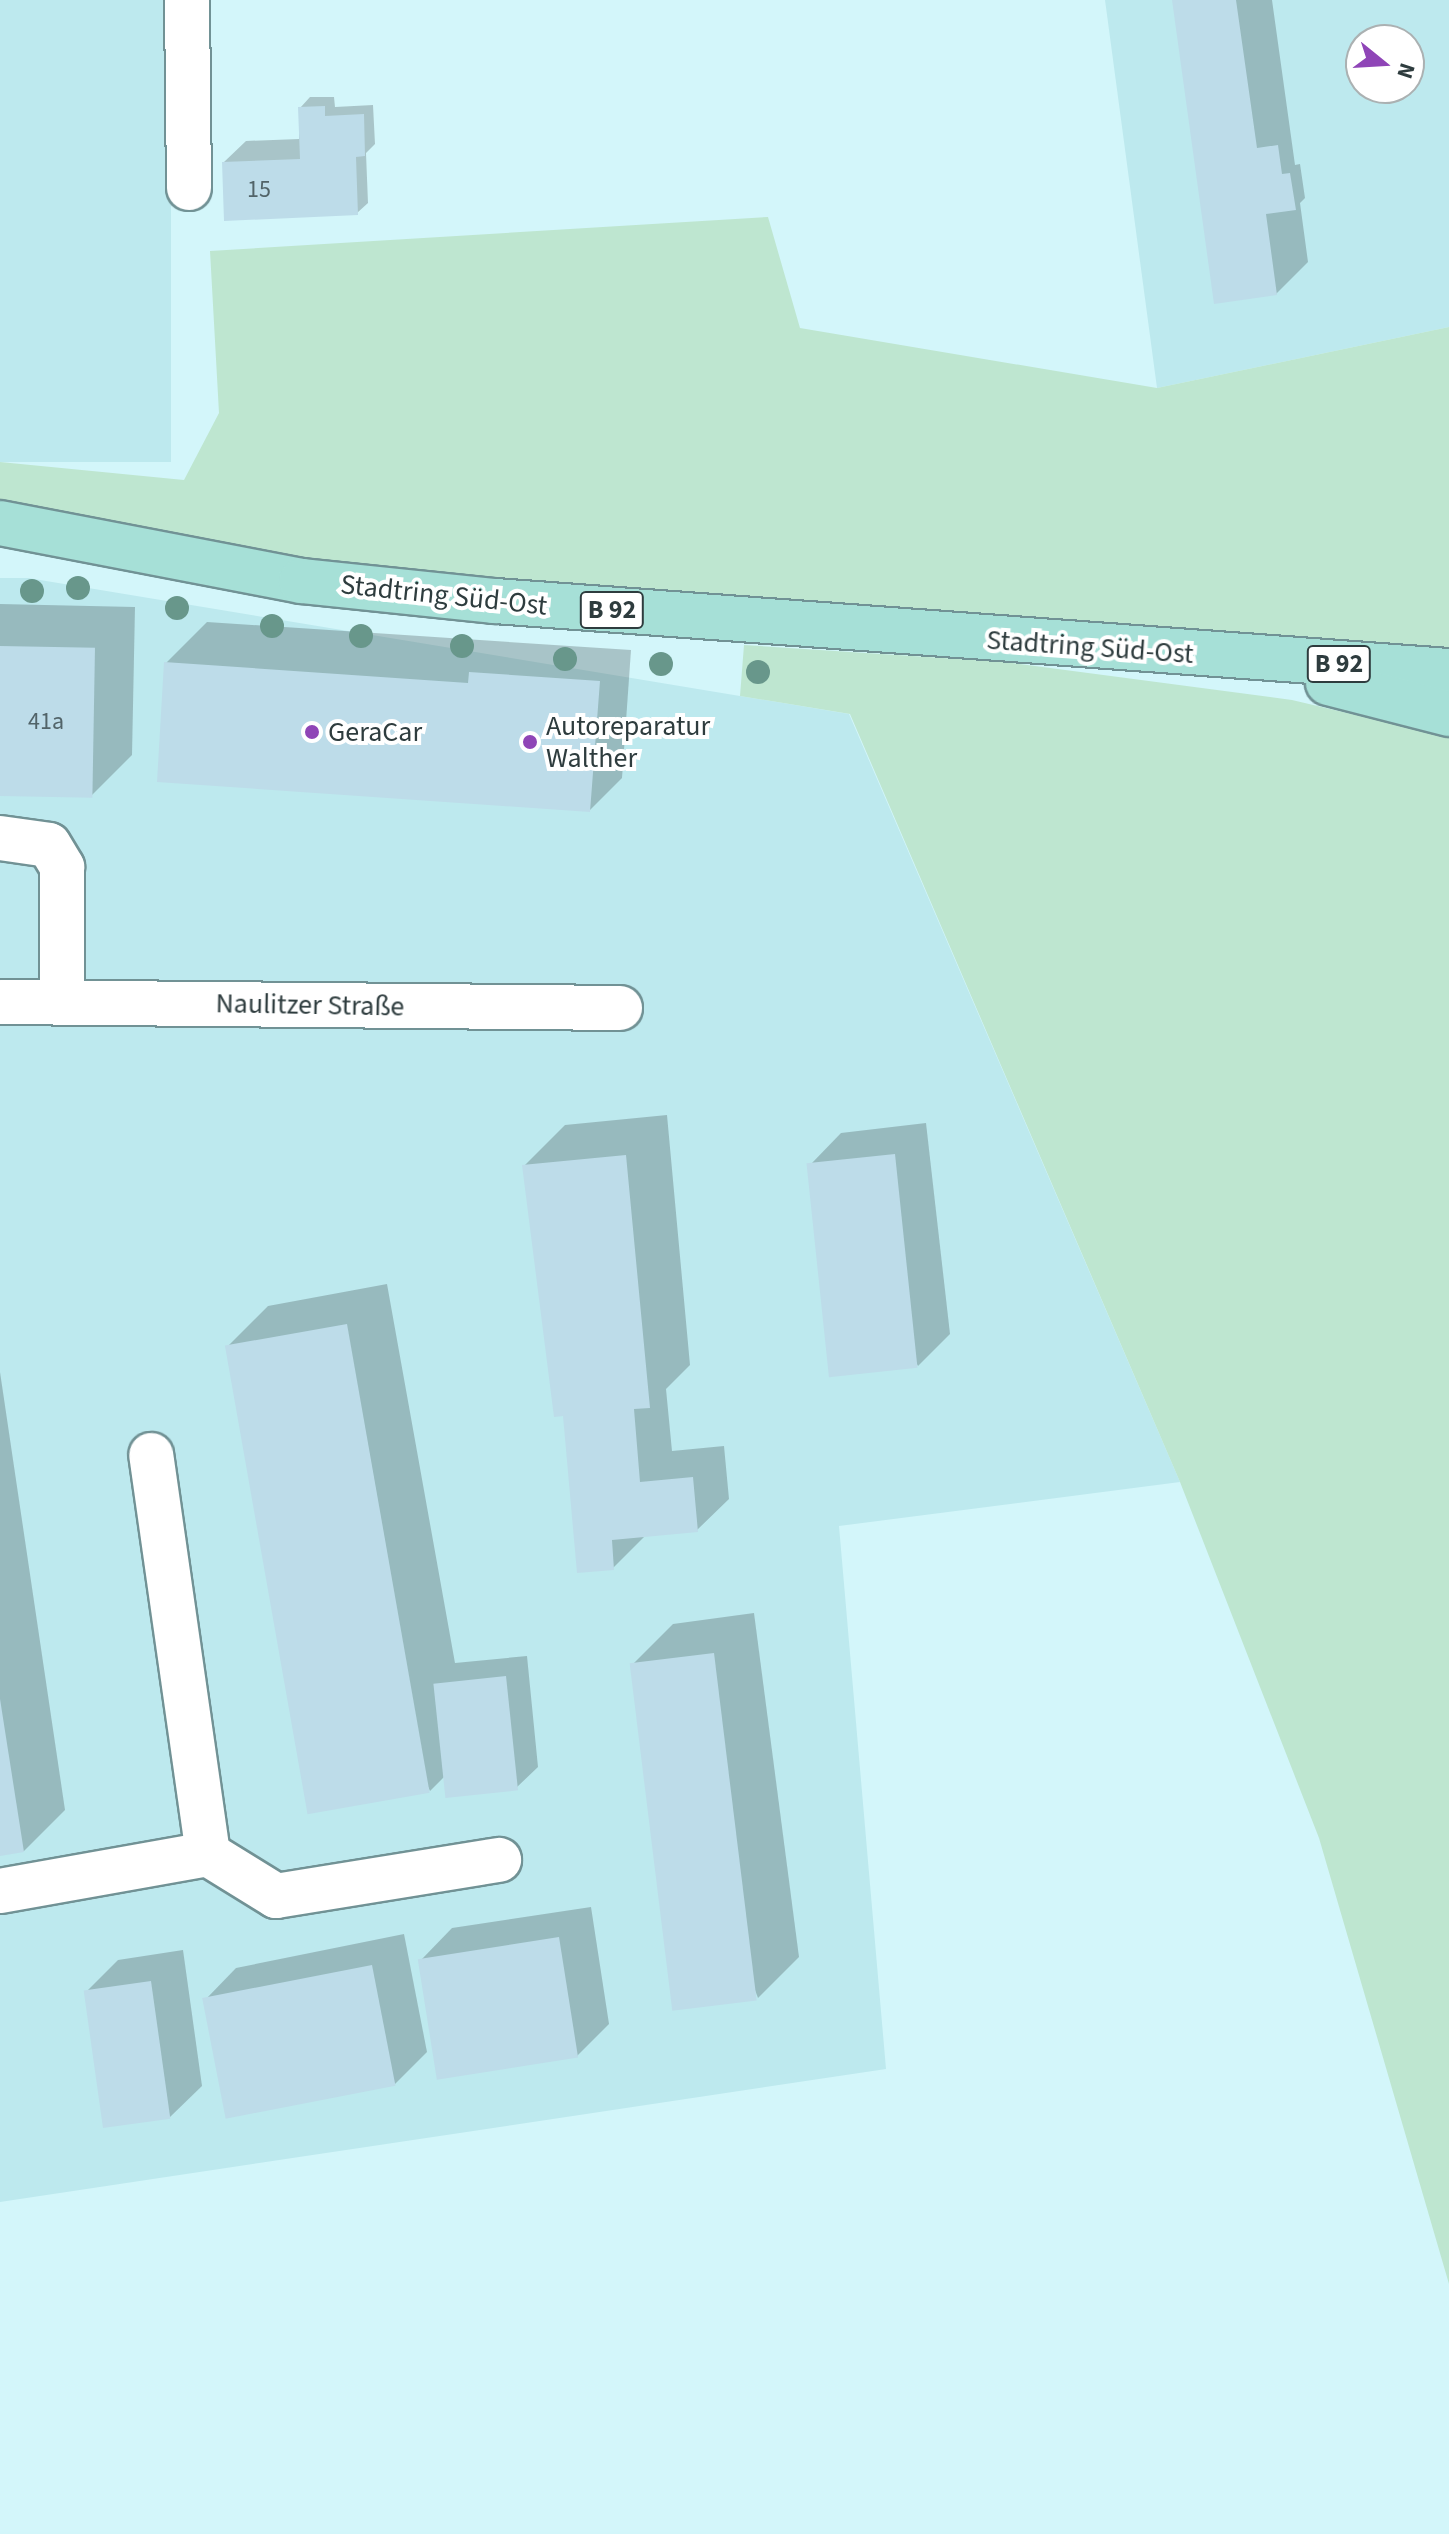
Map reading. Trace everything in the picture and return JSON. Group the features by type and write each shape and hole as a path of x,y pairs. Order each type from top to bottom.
{"main road":[{"name":"Stadtring Süd-Ost","path":"0,523 301,581 495,601 1229,658 1449,671"},
{"name":"Stadtring Süd-Ost","path":"1229,658 1449,714"}],"street":[{"path":"187,0 189,188"},
{"path":"0,838 49,845 62,867 62,1002"},
{"name":"Naulitzer Straße","path":"0,1002 620,1008"},
{"path":"151,1455 208,1854"},
{"path":"0,1891 208,1854 276,1896 499,1860"}],"shaded area":[{"path":"0,0 171,0 171,462 0,462"},
{"path":"1105,0 1449,0 1449,327 1157,388"},
{"path":"0,578 28,578 849,714 1180,1482 839,1526 886,2069 0,2202"}],"green space":[{"path":"768,217 800,328 1157,388 1449,327 1449,653 429,577 143,536 0,501 0,462 184,480 219,413 210,251"},
{"path":"744,645 1005,662 1292,700 1449,737 1449,2284 1319,1838 1180,1482 850,714 740,696"}],"building":[{"path":"1172,0 1236,0 1257,148 1278,145 1282,174 1290,173 1296,210 1266,214 1277,295 1214,304"},
{"path":"325,106 325,116 364,114 365,156 356,157 358,215 224,221 222,162 300,159 298,107"},
{"path":"0,646 95,648 92,798 0,796"},
{"name":"GeraCar","path":"164,662 468,683 469,672 600,681 590,812 157,782"},
{"path":"895,1154 917,1368 829,1377 806,1163"},
{"path":"626,1155 650,1408 634,1409 640,1482 693,1477 698,1532 612,1540 614,1570 577,1573 563,1416 554,1417 522,1165"},
{"path":"347,1324 430,1793 308,1814 225,1346"},
{"path":"714,1653 757,2000 672,2011 630,1663"},
{"path":"506,1676 518,1790 445,1798 433,1684"},
{"path":"0,1699 24,1852 0,1856"},
{"path":"559,1937 578,2057 437,2080 418,1959"},
{"path":"372,1965 395,2086 226,2119 202,1998"},
{"path":"151,1981 170,2119 103,2128 84,1990"}],"place":[{"name":"GeraCar","path":"312,732"},
{"name":"Autoreparatur Walther","path":"530,742"}]}
